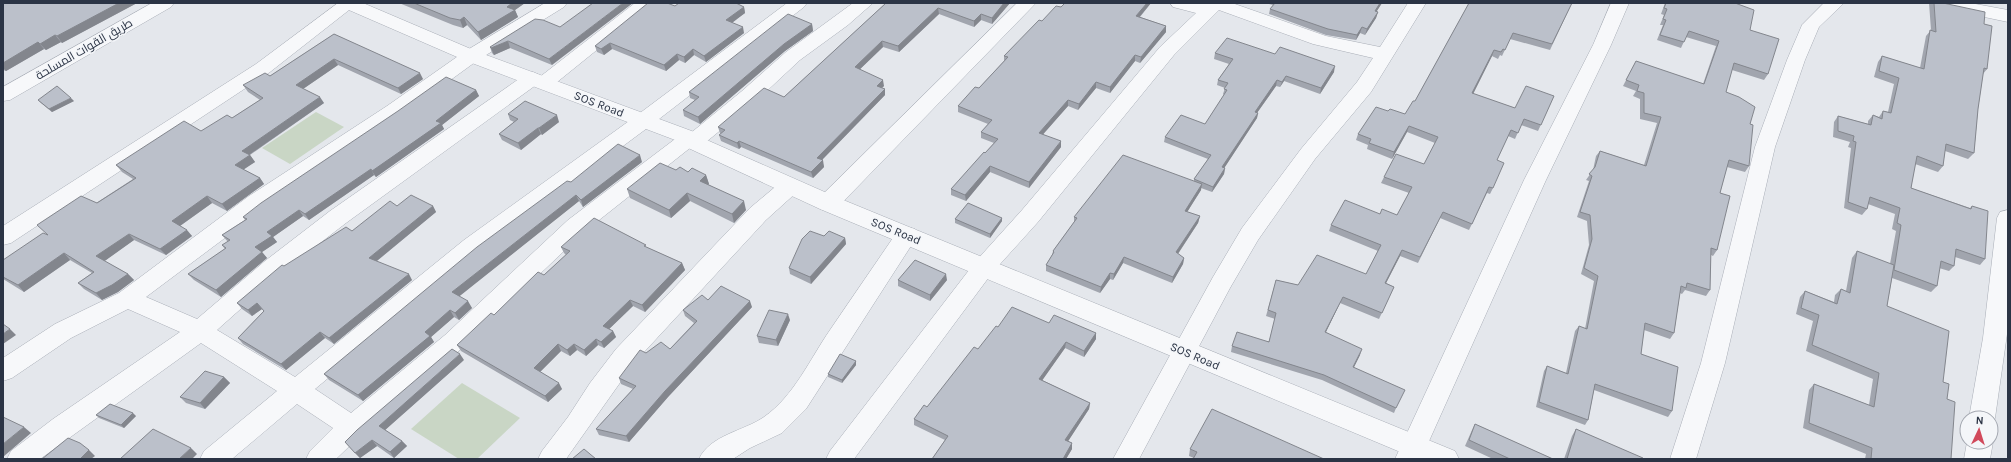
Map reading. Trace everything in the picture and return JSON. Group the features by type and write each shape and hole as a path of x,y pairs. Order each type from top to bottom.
{"street":[{"name":"طريق القوات المسلحة","path":"3,95 165,3"},
{"path":"3,237 263,68 349,3"},
{"name":"SOS Road","path":"349,3 471,56 691,140 828,203 1185,351 1411,452 1446,459"},
{"path":"3,371 63,331 128,299 257,202 394,111 471,56 558,3"},
{"path":"20,459 62,427 200,331 273,267 338,217 539,81 646,3"},
{"path":"213,459 472,246 643,121 798,3"},
{"path":"319,459 352,428 453,342 576,226 749,96 793,56 842,22 864,3"},
{"path":"828,203 1028,3"},
{"path":"1180,3 1213,6 1352,48 1383,54"},
{"path":"1126,459 1221,283 1250,234 1304,159 1364,87 1383,54 1417,3"},
{"path":"1411,452 1535,180 1602,45 1620,3"},
{"path":"1683,459 1713,363 1765,147 1796,60 1811,25 1835,3"},
{"path":"1943,3 2008,16"},
{"path":"839,459 984,267 1030,216 1167,51 1213,6"},
{"path":"550,459 577,425 598,390 625,356 758,214 790,186"},
{"path":"1983,410 1995,338 2008,218"},
{"path":"712,459 741,440 773,425 797,402 838,337 907,235"},
{"path":"128,299 200,331 296,390 352,428"}],"green space":[{"path":"316,112 344,127 290,164 262,148"},
{"path":"462,383 520,418 477,459 459,459 411,429"}],"building":[{"path":"3,3 119,3 57,36 55,35 40,44 38,42 3,63"},
{"path":"414,3 512,3 507,7 515,10 478,32 464,17 460,20 450,18"},
{"path":"593,3 623,3 549,59 508,41 491,48 490,47 535,19 543,20 560,27"},
{"path":"648,3 667,3 675,6 679,3 736,3 744,7 726,20 743,27 704,56 693,49 684,57 677,54 664,65 610,43 601,49 595,46"},
{"path":"886,3 1004,3 992,18 981,14 974,21 938,8 898,46 882,41 855,67 883,80 877,86 885,89 817,158 823,160 811,172 739,141 737,143 719,135 725,130 718,127 764,88 784,97"},
{"path":"1065,3 1147,3 1136,16 1166,26 1141,57 1135,55 1110,87 1096,82 1079,104 1068,100 1039,133 1061,141 1029,182 990,166 965,195 951,189 984,152 985,153 998,139 981,132 992,120 958,106 975,87 979,88 1008,57 1004,56 1039,20 1042,21 1056,6 1061,7"},
{"path":"1275,3 1380,3 1375,11 1378,12 1367,29 1362,27 1357,35 1328,29 1270,9"},
{"path":"1469,3 1572,3 1552,44 1513,33 1505,50 1503,49 1501,52 1494,50 1472,93 1515,108 1526,86 1554,96 1541,125 1524,119 1518,133 1511,130 1497,160 1504,163 1493,188 1489,187 1472,224 1443,212 1420,257 1402,250 1385,283 1394,287 1382,313 1343,297 1325,332 1362,349 1353,367 1405,390 1396,408 1324,375 1232,346 1237,332 1269,342 1276,313 1268,310 1276,280 1298,285 1317,255 1366,274 1381,245 1331,225 1345,200 1380,214 1382,209 1397,215 1412,187 1384,177 1396,154 1424,164 1438,137 1409,126 1394,152 1369,143 1371,139 1358,134 1376,107 1388,111 1390,109 1405,114 1413,101 1415,101"},
{"path":"1666,3 1735,3 1754,10 1750,30 1779,39 1768,74 1734,63 1726,92 1739,97 1755,107 1750,124 1753,125 1749,166 1729,160 1720,193 1730,196 1717,250 1711,248 1710,290 1687,283 1686,288 1681,286 1674,333 1645,323 1641,354 1678,367 1672,411 1595,384 1588,420 1539,402 1547,366 1568,374 1579,326 1587,329 1598,276 1584,268 1592,239 1590,215 1580,212 1592,176 1589,174 1595,167 1600,151 1646,166 1661,117 1644,113 1644,93 1637,91 1639,85 1626,80 1636,61 1704,84 1719,41 1689,31 1684,42 1660,35 1666,20 1663,19 1667,9 1664,8"},
{"path":"1934,3 1943,3 1985,12 1984,24 1992,26 1987,69 1984,68 1978,109 1974,153 1946,144 1943,166 1917,156 1911,188 1971,209 1972,206 1988,211 1985,259 1956,249 1954,266 1941,261 1937,286 1894,270 1901,225 1897,223 1900,208 1870,197 1867,209 1848,202 1856,142 1853,141 1854,136 1838,131 1838,116 1871,125 1873,115 1882,119 1883,111 1891,113 1899,78 1879,71 1882,56 1924,69 1930,30 1936,32"},
{"path":"788,14 812,24 784,44 698,117 683,110 699,97 689,92"},
{"path":"334,34 420,73 398,88 334,59 296,85 320,97 242,151 250,155 235,165 260,178 222,204 207,196 172,221 187,230 160,249 129,234 96,256 128,274 112,285 96,293 78,283 94,272 64,253 18,285 3,277 3,260 43,233 48,235 37,225 81,196 97,203 136,178 116,165 184,121 201,131 227,115 232,118 263,98 243,85 265,73 270,76"},
{"path":"1227,38 1275,54 1280,47 1335,66 1321,88 1286,76 1282,82 1277,80 1255,112 1258,113 1222,167 1225,168 1213,187 1194,179 1211,155 1165,137 1181,115 1205,124 1227,90 1224,89 1228,83 1218,80 1233,59 1215,53"},
{"path":"446,77 476,90 436,121 441,123 372,171 371,169 305,214 299,210 267,232 272,236 255,247 262,252 216,290 188,274 226,248 222,245 230,240 222,235 247,219 243,217 261,203"},
{"path":"57,86 71,98 49,109 38,100"},
{"path":"525,101 557,115 518,143 499,134 518,119 508,114"},
{"path":"618,144 640,155 581,200 576,195 452,292 468,301 455,313 450,310 425,332 430,336 358,395 324,374 477,247 567,181 571,182"},
{"path":"1123,155 1202,184 1185,211 1200,216 1176,252 1184,258 1173,277 1124,257 1114,274 1110,273 1101,287 1046,265 1054,252 1053,251 1077,218 1074,217"},
{"path":"660,163 676,170 680,167 688,172 692,168 706,175 700,181 744,201 732,214 687,193 669,210 627,189"},
{"path":"411,195 433,206 369,258 409,274 329,338 320,332 281,364 238,338 264,311 257,303 248,310 237,303 282,265 284,266 346,227 352,231 390,201 397,206"},
{"path":"968,203 1002,218 990,234 955,219"},
{"path":"594,218 646,245 644,246 682,263 642,305 630,300 603,326 613,331 601,342 596,339 584,350 574,344 567,350 558,344 534,368 559,383 545,396 457,345 491,313 494,315 538,272 544,275 570,251 561,247"},
{"path":"810,231 824,236 829,231 845,238 810,277 789,268 802,239"},
{"path":"1857,251 1894,265 1887,306 1949,331 1943,382 1949,384 1947,399 1955,402 1951,459 1871,459 1872,448 1809,423 1814,384 1874,407 1879,373 1812,345 1819,315 1801,308 1805,291 1837,304 1841,289 1850,293"},
{"path":"915,260 946,274 930,295 898,280"},
{"path":"721,286 750,301 665,391 626,436 596,429 636,386 619,378 640,350 646,353 661,342 670,349 697,321 683,310 702,295 708,300"},
{"path":"1012,307 1049,323 1054,315 1096,333 1084,351 1066,342 1039,379 1090,403 1065,440 1072,443 1063,459 932,459 948,436 914,419 924,405 927,407 974,347 978,349 996,326 998,327"},
{"path":"769,310 788,314 776,340 757,336"},
{"path":"3,324 10,329 3,334"},
{"path":"452,349 460,354 379,426 402,441 390,452 372,440 355,453 345,442"},
{"path":"840,354 856,361 842,380 828,374"},
{"path":"205,371 224,377 200,403 180,397"},
{"path":"110,404 133,413 121,425 96,415"},
{"path":"1212,409 1324,459 1193,459 1197,452 1190,449"},
{"path":"3,417 24,427 3,444"},
{"path":"1475,424 1553,459 1510,459 1469,440"},
{"path":"153,429 191,448 179,459 120,459"},
{"path":"1576,429 1643,458 1643,459 1567,459"},
{"path":"68,438 80,443 89,450 80,459 42,459"},
{"path":"584,449 596,459 572,459"}]}
